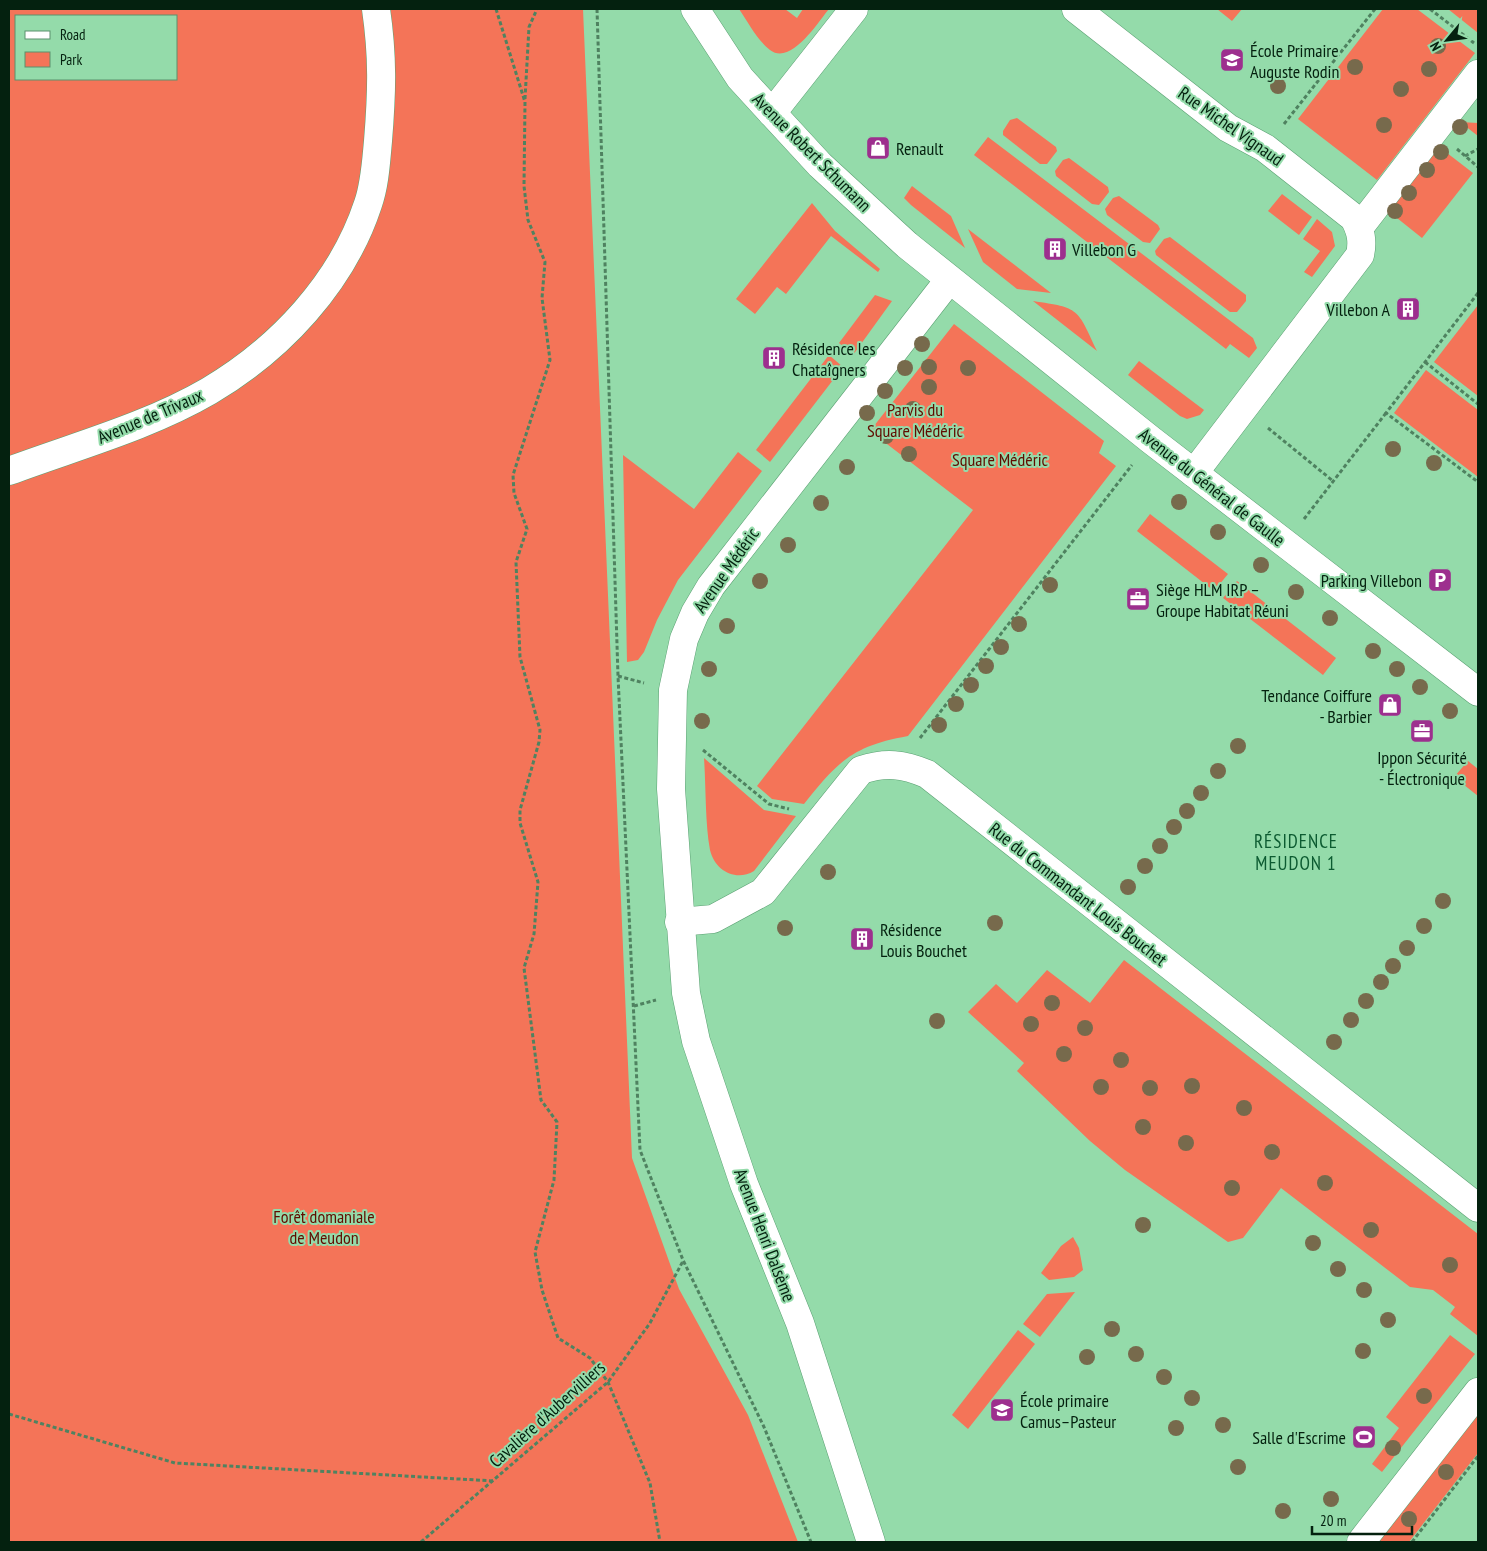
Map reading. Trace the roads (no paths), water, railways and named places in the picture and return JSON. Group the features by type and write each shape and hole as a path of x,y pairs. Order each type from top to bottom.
{"street":[{"name":"Avenue de Trivaux","path":"9,471 150,420 208,391 250,362 282,335 306,311 326,286 345,257 358,229 368,203 375,170 382,93 381,45 376,9"},
{"name":"Avenue Robert Schumann","path":"694,9 740,78 772,113 827,171 948,280"},
{"path":"772,113 854,9"},
{"name":"Rue Michel Vignaud","path":"1076,9 1228,128 1265,148 1354,218 1359,228"},
{"path":"1194,473 1360,255 1362,242 1359,228 1478,74"},
{"name":"Avenue du Général de Gaulle","path":"948,280 1151,440 1478,692"},
{"name":"Avenue Médéric","path":"679,922 671,789 673,690 684,638 695,613 711,586 948,280"},
{"name":"Rue du Commandant Louis Bouchet","path":"679,922 713,919 763,892 862,770 877,765 895,764 908,766 927,774 1478,1208"},
{"name":"Avenue Henri Dalsème","path":"679,922 686,993 696,1041 744,1184 800,1323 871,1542"},
{"path":"1361,1542 1478,1392"}],"place":[{"name":"École Primaire Auguste Rodin","path":"1232,60"},
{"name":"Renault","path":"878,148"},
{"name":"Villebon G","path":"1055,249"},
{"name":"Villebon A","path":"1408,309"},
{"name":"Résidence les Chataîgners","path":"774,358"},
{"name":"Parking Villebon","path":"1440,580"},
{"name":"Siège HLM IRP – Groupe Habitat Réuni","path":"1138,599"},
{"name":"Tendance Coiffure - Barbier","path":"1390,705"},
{"name":"Ippon Sécurité - Électronique","path":"1422,731"},
{"name":"Résidence Louis Bouchet","path":"862,939"},
{"name":"École primaire Camus–Pasteur","path":"1002,1410"},
{"name":"Salle d'Escrime","path":"1364,1437"}],"district":[{"name":"RÉSIDENCE MEUDON 1","path":"1296,852"}],"park label":[{"name":"Parvis du Square Médéric","path":"915,419"},
{"name":"Square Médéric","path":"1000,459"},
{"name":"Forêt domaniale de Meudon","path":"324,1226"}]}
